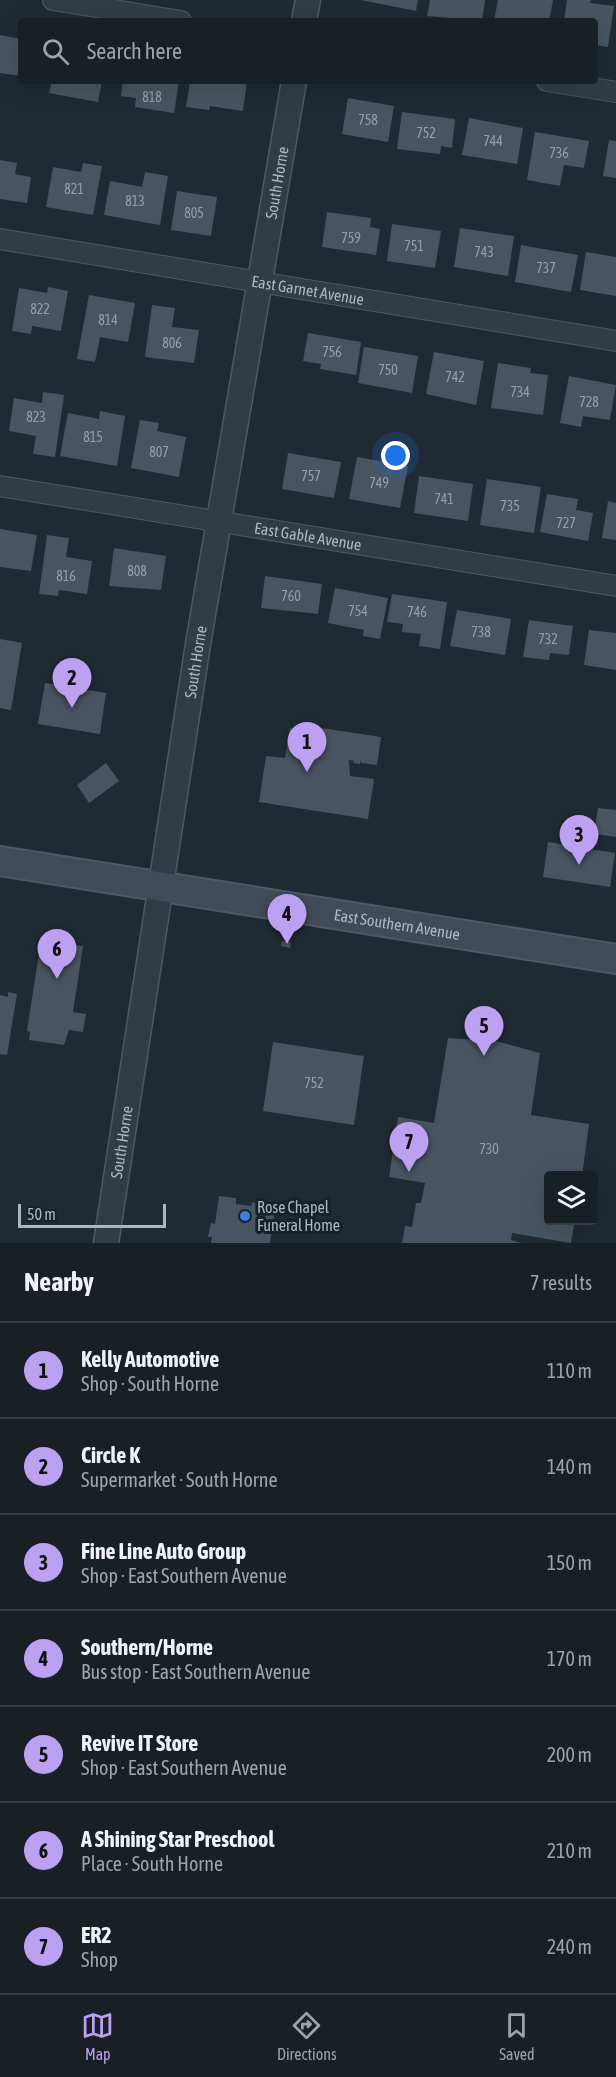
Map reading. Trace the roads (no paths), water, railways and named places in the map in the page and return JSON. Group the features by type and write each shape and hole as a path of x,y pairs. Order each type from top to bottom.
{"main road":[{"name":"East Southern Avenue","path":"0,861 616,959"}],"street":[{"path":"53,0 163,18"},
{"path":"305,18 308,0"},
{"name":"South Horne","path":"106,1243 198,644 293,84"},
{"path":"566,84 616,92"},
{"name":"East Garnet Avenue","path":"0,239 616,341"},
{"name":"East Gable Avenue","path":"0,486 616,586"}],"place":[{"name":"Circle K","path":"72,708"},
{"name":"Kelly Automotive","path":"307,772"},
{"name":"Fine Line Auto Group","path":"579,865"},
{"name":"Southern/Horne","path":"287,944"},
{"name":"A Shining Star Preschool","path":"57,979"},
{"name":"Revive IT Store","path":"484,1056"},
{"name":"ER2","path":"409,1172"},
{"name":"Rose Chapel Funeral Home","path":"245,1216"}]}
